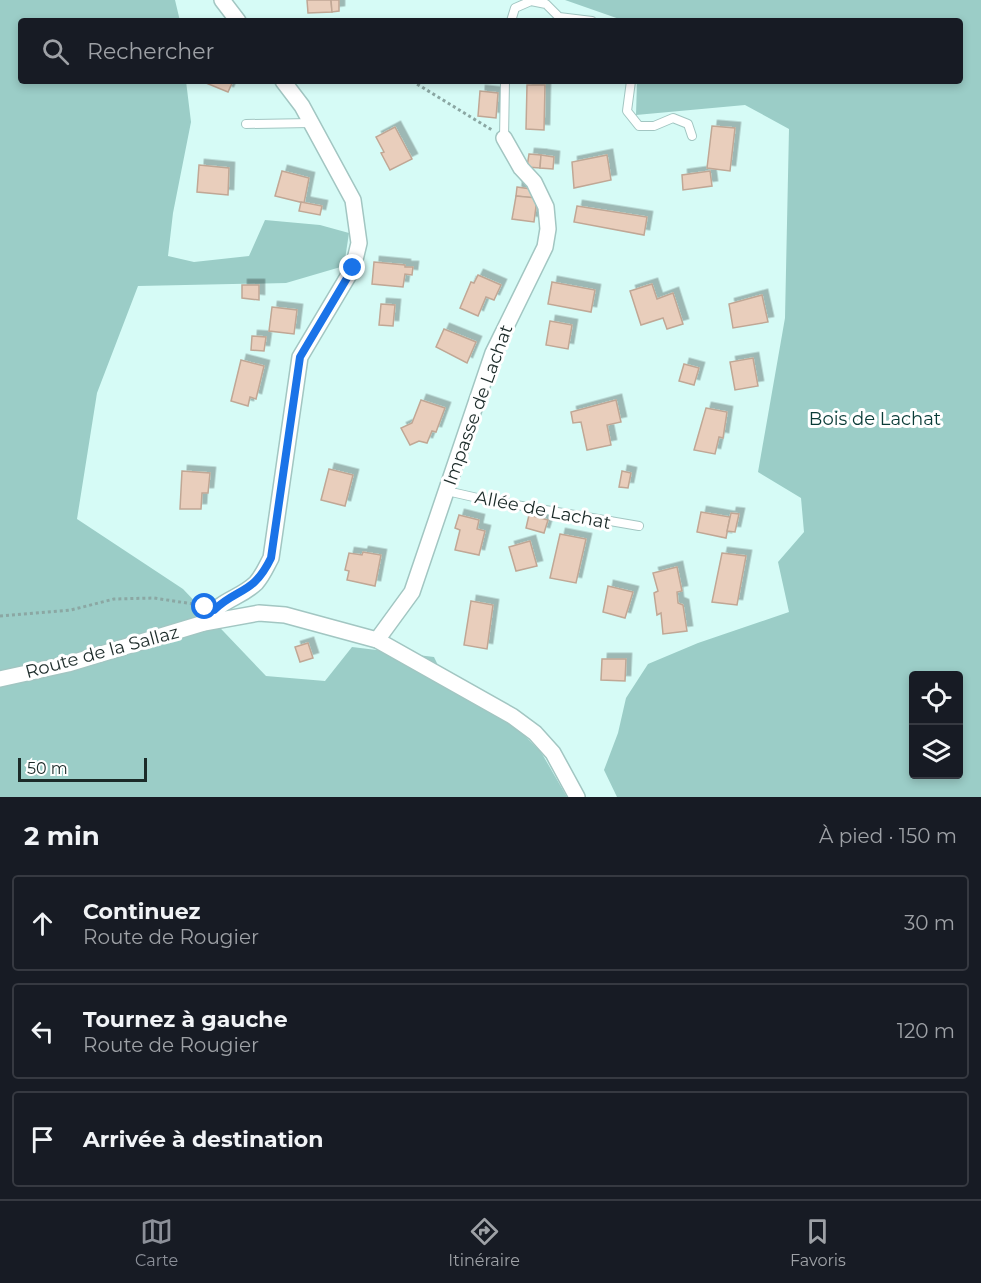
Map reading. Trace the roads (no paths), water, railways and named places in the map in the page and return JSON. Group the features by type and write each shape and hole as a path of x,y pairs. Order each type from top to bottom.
{"street":[{"path":"222,0 236,18"},
{"path":"204,623 226,600 255,583 271,558 300,357 353,268 359,243 353,200 302,106 285,84"},
{"name":"Impasse de Lachat","path":"377,640 412,592 493,353 545,247 548,229 546,207 534,182 521,168 504,138"},
{"name":"Route de la Sallaz","path":"0,679 68,664 204,623 260,614 285,615 377,640 512,716 535,733 553,753 577,797"}],"lane":[{"path":"512,18 514,8 531,1 546,4 559,17 567,18"},
{"path":"504,138 505,84"},
{"path":"631,84 627,111 639,126 654,126 673,118 688,124 692,136"},
{"path":"246,124 311,123"},
{"name":"Allée de Lachat","path":"447,491 639,526"}],"park label":[{"name":"Bois de Lachat","path":"875,419"}]}
